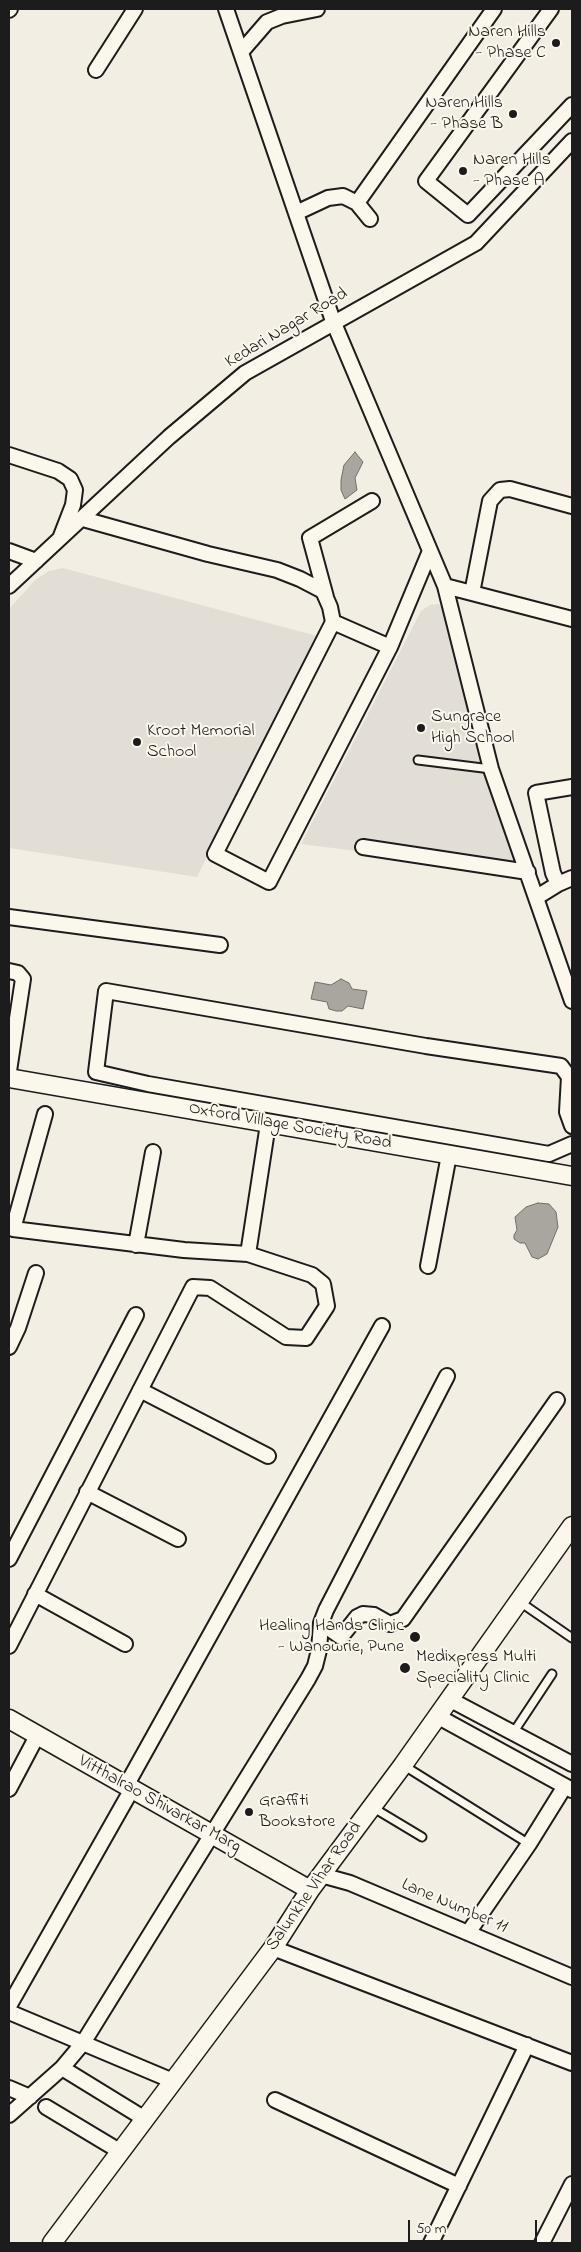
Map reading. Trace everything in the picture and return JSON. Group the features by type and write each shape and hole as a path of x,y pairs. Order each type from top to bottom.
{"street":[{"path":"96,70 135,9"},
{"path":"226,9 334,321 445,586 491,769 572,998"},
{"path":"241,52 268,22 282,16 317,9"},
{"path":"357,203 494,9"},
{"path":"551,9 426,181 468,215 571,109"},
{"name":"Kedari Nagar Road","path":"9,586 169,437 245,372 476,243 572,141"},
{"path":"296,213 334,196 346,197 357,203 370,219"},
{"path":"9,455 58,471 70,479 75,490 73,505 60,539"},
{"path":"472,593 490,501 500,490 510,489 572,506"},
{"path":"372,501 310,538 333,622 215,854 269,882 390,647 430,551"},
{"path":"83,518 208,554 277,570 300,579 322,591 327,600"},
{"path":"9,551 36,561"},
{"path":"445,586 572,620"},
{"path":"333,622 390,647"},
{"path":"558,884 553,873 536,793 572,787"},
{"path":"363,846 528,872"},
{"path":"537,897 572,878"},
{"path":"9,917 220,944"},
{"path":"9,971 18,973 23,978 9,1071"},
{"path":"93,1092 106,990 426,1046 561,1066 569,1077 567,1112 572,1126"},
{"path":"96,1072 166,1087 549,1154 572,1144"},
{"name":"Oxford Village Society Road","path":"9,1078 572,1176"},
{"path":"9,1646 193,1287 210,1288 286,1337 306,1338 327,1306 323,1284 312,1275 248,1254 136,1245 11,1229 45,1114"},
{"path":"248,1254 268,1124"},
{"path":"136,1245 152,1152"},
{"path":"428,1266 449,1155"},
{"path":"9,1347 18,1328 36,1273"},
{"path":"9,1559 136,1315"},
{"path":"9,2006 382,1326"},
{"path":"9,2115 62,2068 84,2043 315,1666 319,1650 321,1623 334,1594 447,1376"},
{"path":"140,1390 268,1456"},
{"path":"321,1623 341,1637 357,1617 363,1614 374,1615 390,1624 403,1619 557,1400"},
{"path":"88,1492 178,1539"},
{"name":"Salunkhe Vihar Road","path":"52,2243 273,1948 310,1890 403,1765 572,1526"},
{"path":"36,1594 125,1644"},
{"path":"449,1699 572,1764"},
{"path":"437,1716 568,1788 468,1933"},
{"name":"Vitthalrao Shivarkar Marg","path":"9,1720 310,1890"},
{"path":"9,1789 37,1736"},
{"name":"Lane Number 11","path":"321,1875 350,1883 572,1977"},
{"path":"273,1948 572,2063"},
{"path":"9,2012 174,2081"},
{"path":"432,2243 527,2045"},
{"path":"62,2068 145,2119"},
{"path":"9,2088 30,2097"},
{"path":"274,2100 459,2186"},
{"path":"46,2107 120,2152"},
{"path":"542,2243 572,2184"}],"lane":[{"path":"418,760 491,769"},
{"path":"519,1602 572,1638"},
{"path":"513,1733 552,1674"},
{"path":"403,1765 529,1844"},
{"path":"372,1807 422,1837"}],"shaded area":[{"path":"355,452 363,462 355,478 357,490 345,499 341,490 344,465"},
{"name":"Kroot Memorial School","path":"63,568 317,636 197,877 9,848 9,609 35,580 49,571"},
{"name":"Sungrace High School","path":"439,604 445,611 523,872 301,844 421,611 430,605"},
{"path":"341,979 349,983 352,989 367,991 363,1009 348,1006 342,1011 336,1011 329,1009 327,1002 311,999 315,982 331,985"},
{"path":"538,1203 549,1204 556,1212 558,1227 547,1254 538,1259 532,1257 525,1243 520,1243 514,1239 514,1235 517,1230 515,1217 526,1207"}],"place":[{"name":"Naren Hills - Phase C","path":"556,43"},
{"name":"Naren Hills - Phase B","path":"513,114"},
{"name":"Naren Hills - Phase A","path":"463,171"},
{"name":"Sungrace High School","path":"421,728"},
{"name":"Kroot Memorial School","path":"137,742"},
{"name":"Healing Hands Clinic - Wanowrie, Pune","path":"415,1637"},
{"name":"Medixpress Multi Speciality Clinic","path":"405,1668"},
{"name":"Graffiti Bookstore","path":"249,1812"}]}
